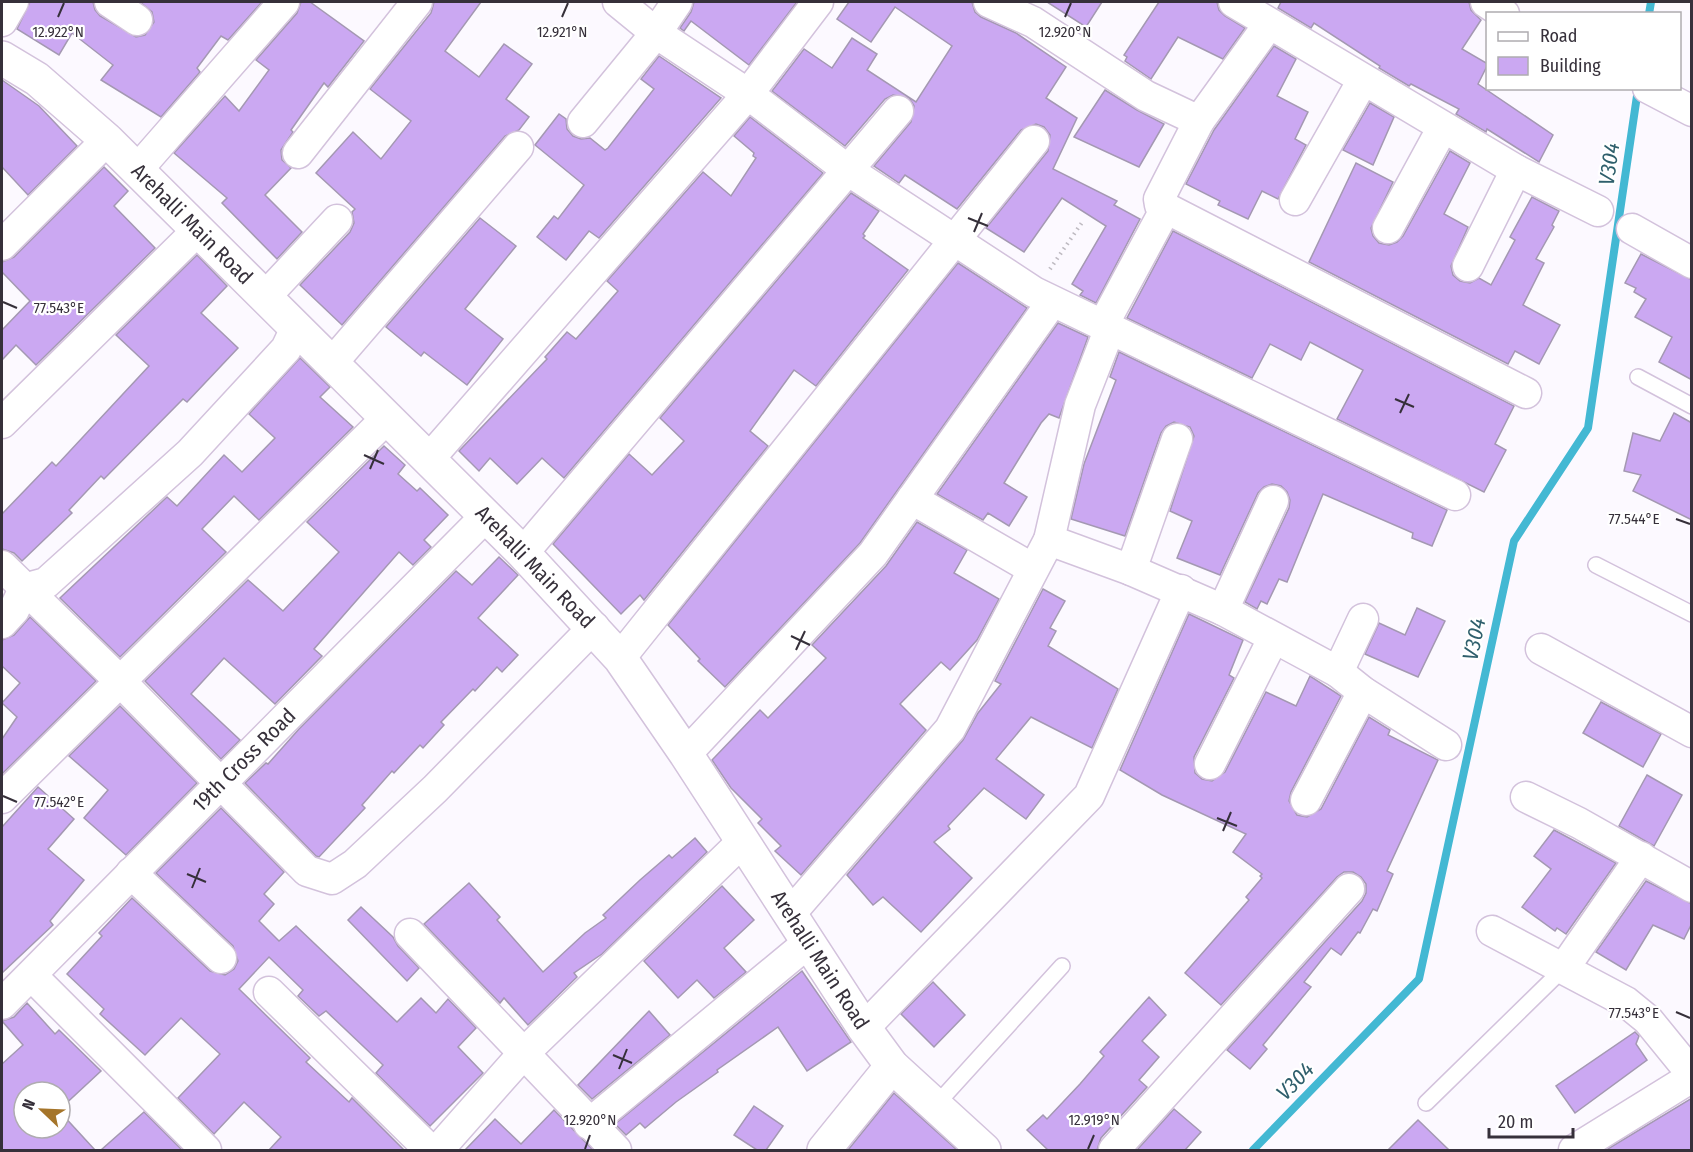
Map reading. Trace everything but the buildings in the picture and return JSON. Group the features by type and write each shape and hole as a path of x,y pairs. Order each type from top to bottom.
{"street":[{"path":"2,21 13,2"},
{"path":"110,2 137,20"},
{"path":"137,170 284,2"},
{"path":"298,153 417,2"},
{"path":"618,2 656,33 748,94 849,171 1043,297 1455,495"},
{"path":"583,122 656,33 677,2"},
{"path":"429,459 748,94 818,2"},
{"path":"989,2 1033,22 1146,96 1199,121"},
{"path":"1234,2 1516,170 1598,211"},
{"path":"1486,2 1501,12"},
{"path":"1269,24 1199,121 1159,199 1160,205 1526,393"},
{"name":"Arehalli Main Road","path":"2,58 37,79 107,140 524,553 594,627 620,658 686,754 864,1028 892,1066 984,1150"},
{"path":"1295,200 1363,80"},
{"path":"1652,90 1692,111"},
{"path":"524,553 898,111"},
{"path":"1388,228 1443,127"},
{"path":"2,245 107,140"},
{"path":"620,658 1034,141"},
{"path":"332,363 518,147"},
{"path":"1468,266 1516,170"},
{"path":"790,914 950,729 1048,540 1080,405 1106,327 1166,208"},
{"path":"265,297 337,220"},
{"path":"1632,229 1692,263"},
{"path":"2,423 198,230"},
{"path":"686,754 873,554 912,499 1043,297"},
{"path":"2,623 14,610 24,589 46,583 190,453 286,349 296,328"},
{"path":"2,798 387,418"},
{"path":"1131,570 1177,439"},
{"path":"912,499 1033,569"},
{"path":"1223,610 1273,501"},
{"name":"19th Cross Road","path":"2,1004 486,516"},
{"path":"1048,540 1131,570 1223,610 1338,672 1363,692 1446,745"},
{"path":"2,566 122,682 307,871 332,879 355,864 435,789 594,627"},
{"path":"864,1028 1089,796 1181,590"},
{"path":"1338,672 1363,619"},
{"path":"1209,764 1273,639"},
{"path":"1541,649 1688,722"},
{"path":"1306,800 1363,692"},
{"path":"1526,797 1641,857 1692,887"},
{"path":"438,1150 523,1054 743,841"},
{"path":"1564,968 1641,857"},
{"path":"131,873 221,958"},
{"path":"1114,1150 1348,889"},
{"path":"1492,931 1626,1002 1648,1020 1692,1075 1574,1150"},
{"path":"410,933 616,1150"},
{"path":"589,1124 809,942"},
{"path":"32,976 206,1150"},
{"path":"269,992 430,1150"},
{"path":"824,1150 892,1066"}],"lane":[{"path":"1638,377 1692,406"},
{"path":"1596,566 1692,614"},
{"path":"936,1106 1062,966"},
{"path":"1426,1103 1564,968"}],"path":[{"path":"1043,297 1083,220"}],"waterway":[{"name":"V304","path":"1649,12 1651,2"},
{"name":"V304","path":"1253,1150 1419,979 1514,541 1588,428 1638,90"}]}
